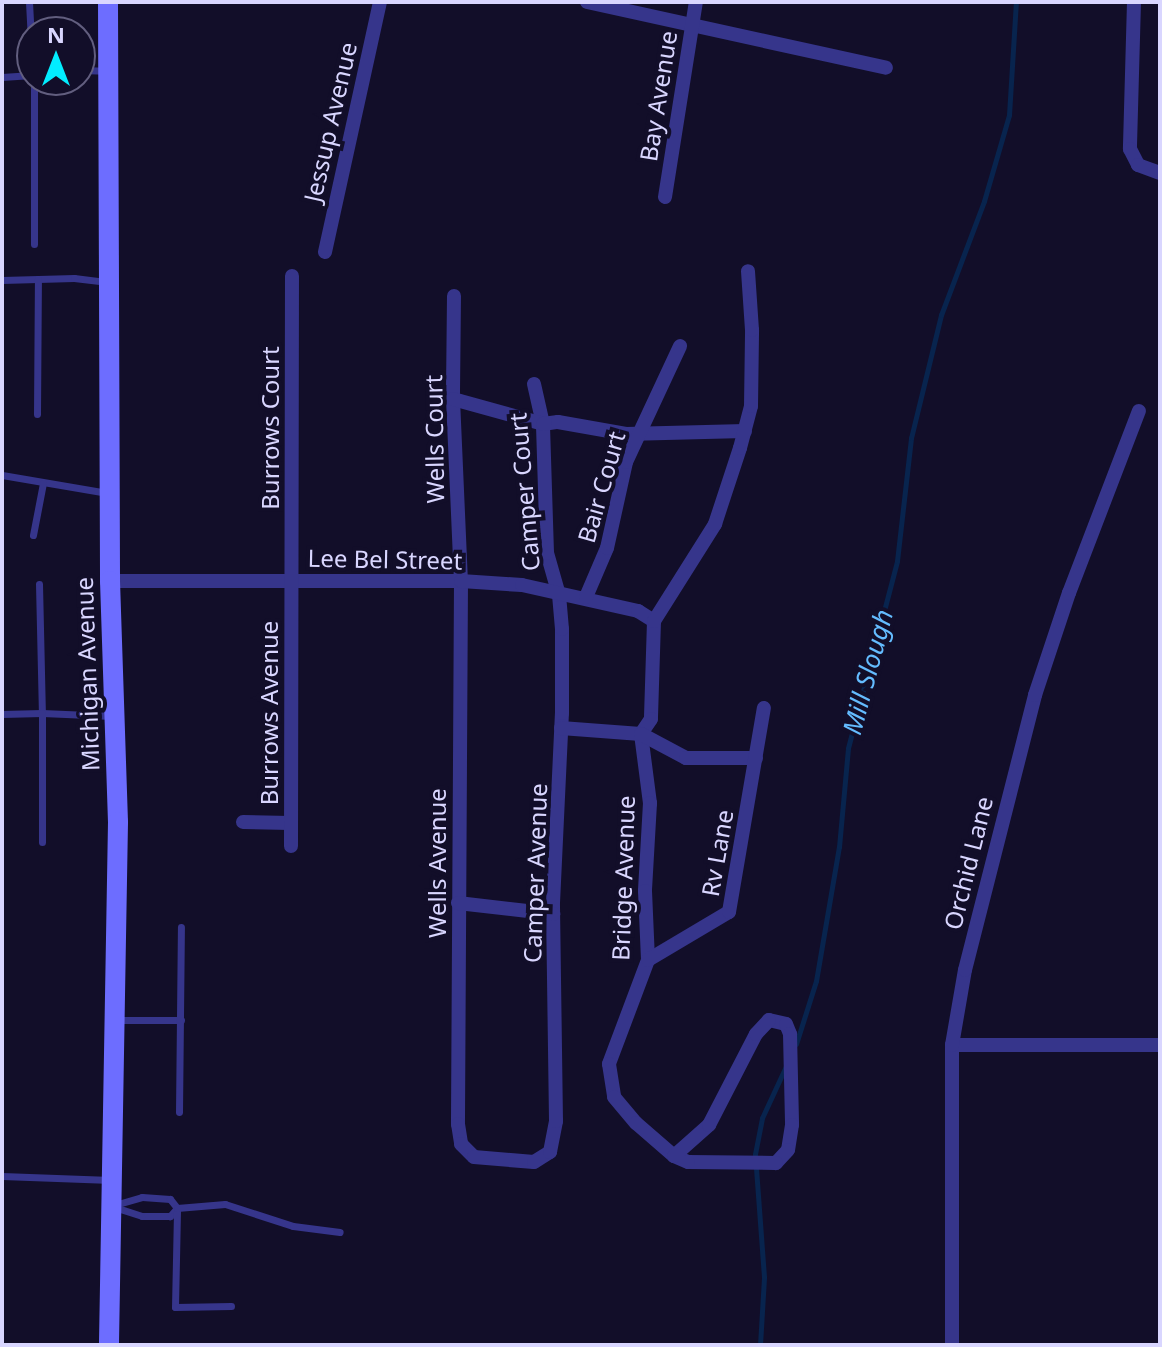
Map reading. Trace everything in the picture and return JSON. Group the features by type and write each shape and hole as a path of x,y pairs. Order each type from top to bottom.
{"main road":[{"name":"Michigan Avenue","path":"108,2 110,581 118,822 109,1345"}],"street":[{"name":"Jessup Avenue","path":"325,252 380,2"},
{"path":"587,2 886,68"},
{"name":"Bay Avenue","path":"665,197 692,44 691,25 696,2"},
{"path":"1134,2 1130,149 1138,165 1160,173"},
{"path":"654,621 715,524 745,431 751,406 748,271"},
{"name":"Burrows Court","path":"292,276 292,580"},
{"name":"Wells Court","path":"454,296 453,399 461,581"},
{"name":"Bair Court","path":"586,597 607,548 626,462 680,346"},
{"name":"Camper Court","path":"534,384 543,424 547,553 559,595"},
{"path":"453,399 543,424 558,422 626,434 745,431"},
{"name":"Orchid Lane","path":"952,1345 952,1045 965,970 1035,695 1069,593 1139,411"},
{"name":"Burrows Avenue","path":"291,846 292,580"},
{"name":"Lee Bel Street","path":"110,581 461,581 522,585 638,611 654,621"},
{"name":"Wells Avenue","path":"461,581 458,903 458,1124 461,1144 474,1157 534,1162 550,1152"},
{"name":"Camper Avenue","path":"550,1152 556,1121 553,914 561,728 559,595"},
{"name":"Bridge Avenue","path":"654,621 651,719 641,734 650,803 645,891 648,960 609,1064 614,1097 636,1123 674,1156"},
{"name":"Rv Lane","path":"648,960 729,912 764,708"},
{"path":"561,728 641,734 686,758 756,758"},
{"path":"243,822 290,823"},
{"path":"458,903 553,914"},
{"path":"769,1020 779,1020 790,1034 792,1125 788,1150 776,1163 688,1162 674,1156 709,1125 761,1026 769,1020"},
{"path":"952,1045 1160,1045"}],"lane":[{"path":"96,71 107,71"},
{"path":"33,96 34,244"},
{"path":"37,414 38,279"},
{"path":"2,280 109,282"},
{"path":"2,475 109,494"},
{"path":"33,535 43,483"},
{"path":"39,584 42,842"},
{"path":"2,714 114,716"},
{"path":"179,1112 181,927"},
{"path":"114,1020 181,1020"},
{"path":"2,1176 111,1180"},
{"path":"111,1206 142,1197 170,1199 177,1208 175,1307 231,1306"},
{"path":"111,1206 142,1216 170,1216 177,1208 225,1204 293,1226 340,1232"}],"waterway":[{"name":"Mill Slough","path":"796,1044 816,981 839,847 848,748 897,561 911,438 941,315 984,201 1009,115 1016,2"},
{"name":"Mill Slough","path":"760,1345 764,1277 755,1154 762,1118 787,1064"}]}
